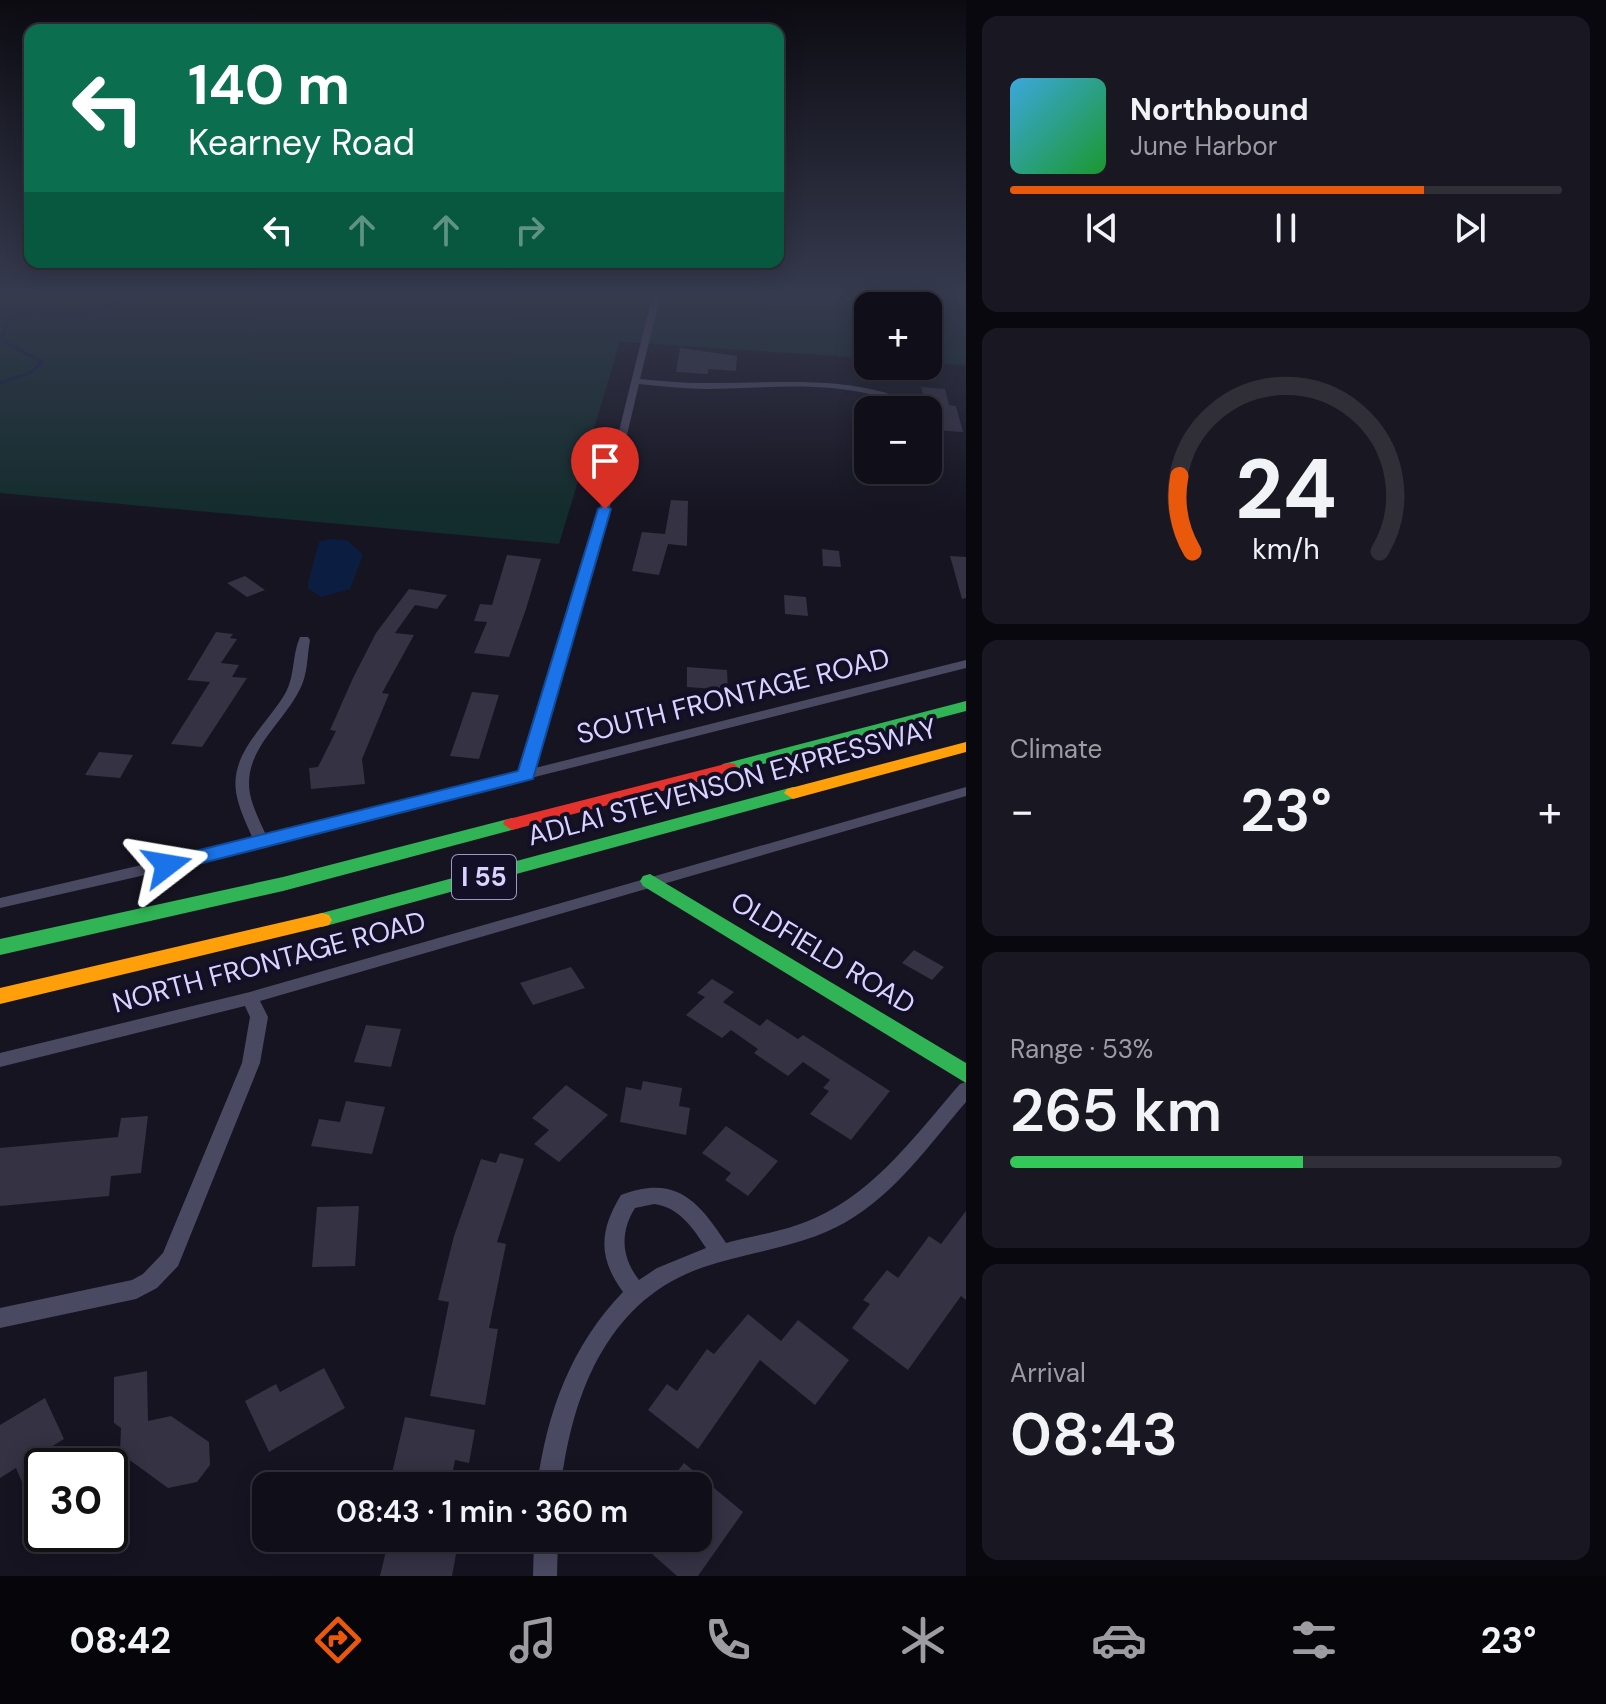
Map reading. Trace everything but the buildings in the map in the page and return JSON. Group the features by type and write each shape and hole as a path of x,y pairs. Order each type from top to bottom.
{"main road":[{"name":"ADLAI STEVENSON EXPRESSWAY","path":"0,947 283,884 966,706"},
{"name":"ADLAI STEVENSON EXPRESSWAY","path":"0,996 297,927 966,747"},
{"name":"OLDFIELD ROAD","path":"650,881 966,1074"}],"street":[{"path":"526,775 593,557 639,367"},
{"path":"635,381 704,386 774,383 857,389 885,396"},
{"path":"261,841 244,795 243,773 251,750 284,707 299,679 304,640"},
{"name":"SOUTH FRONTAGE ROAD","path":"0,903 261,841 966,664"},
{"name":"NORTH FRONTAGE ROAD","path":"0,1060 250,998 966,791"},
{"path":"0,1318 136,1289 150,1281 171,1259 251,1063 259,1017 250,998"},
{"path":"551,1472 559,1427 587,1356 606,1323 637,1293 682,1266 809,1231 840,1216 881,1184 966,1089"},
{"path":"637,1293 615,1262 611,1240 617,1216 628,1201 653,1195 671,1199 688,1210 704,1227 721,1253"},
{"path":"545,1576 546,1552"}],"green space":[{"path":"0,367 613,367 559,544 0,493"}],"water":[{"path":"347,540 363,555 350,589 321,597 308,588 308,583 319,542"}],"waterway":[{"path":"0,383 30,373 37,367"}],"traffic: fast":[{"path":"729,768 966,706"},
{"path":"322,920 793,793"},
{"path":"0,947 283,884 512,824"},
{"path":"650,881 966,1074"}],"traffic: slow":[{"path":"793,793 966,747"},
{"path":"0,996 322,920"}],"traffic: jam":[{"path":"512,824 729,768"}],"route":[{"path":"167,865 526,775 605,509"}]}
